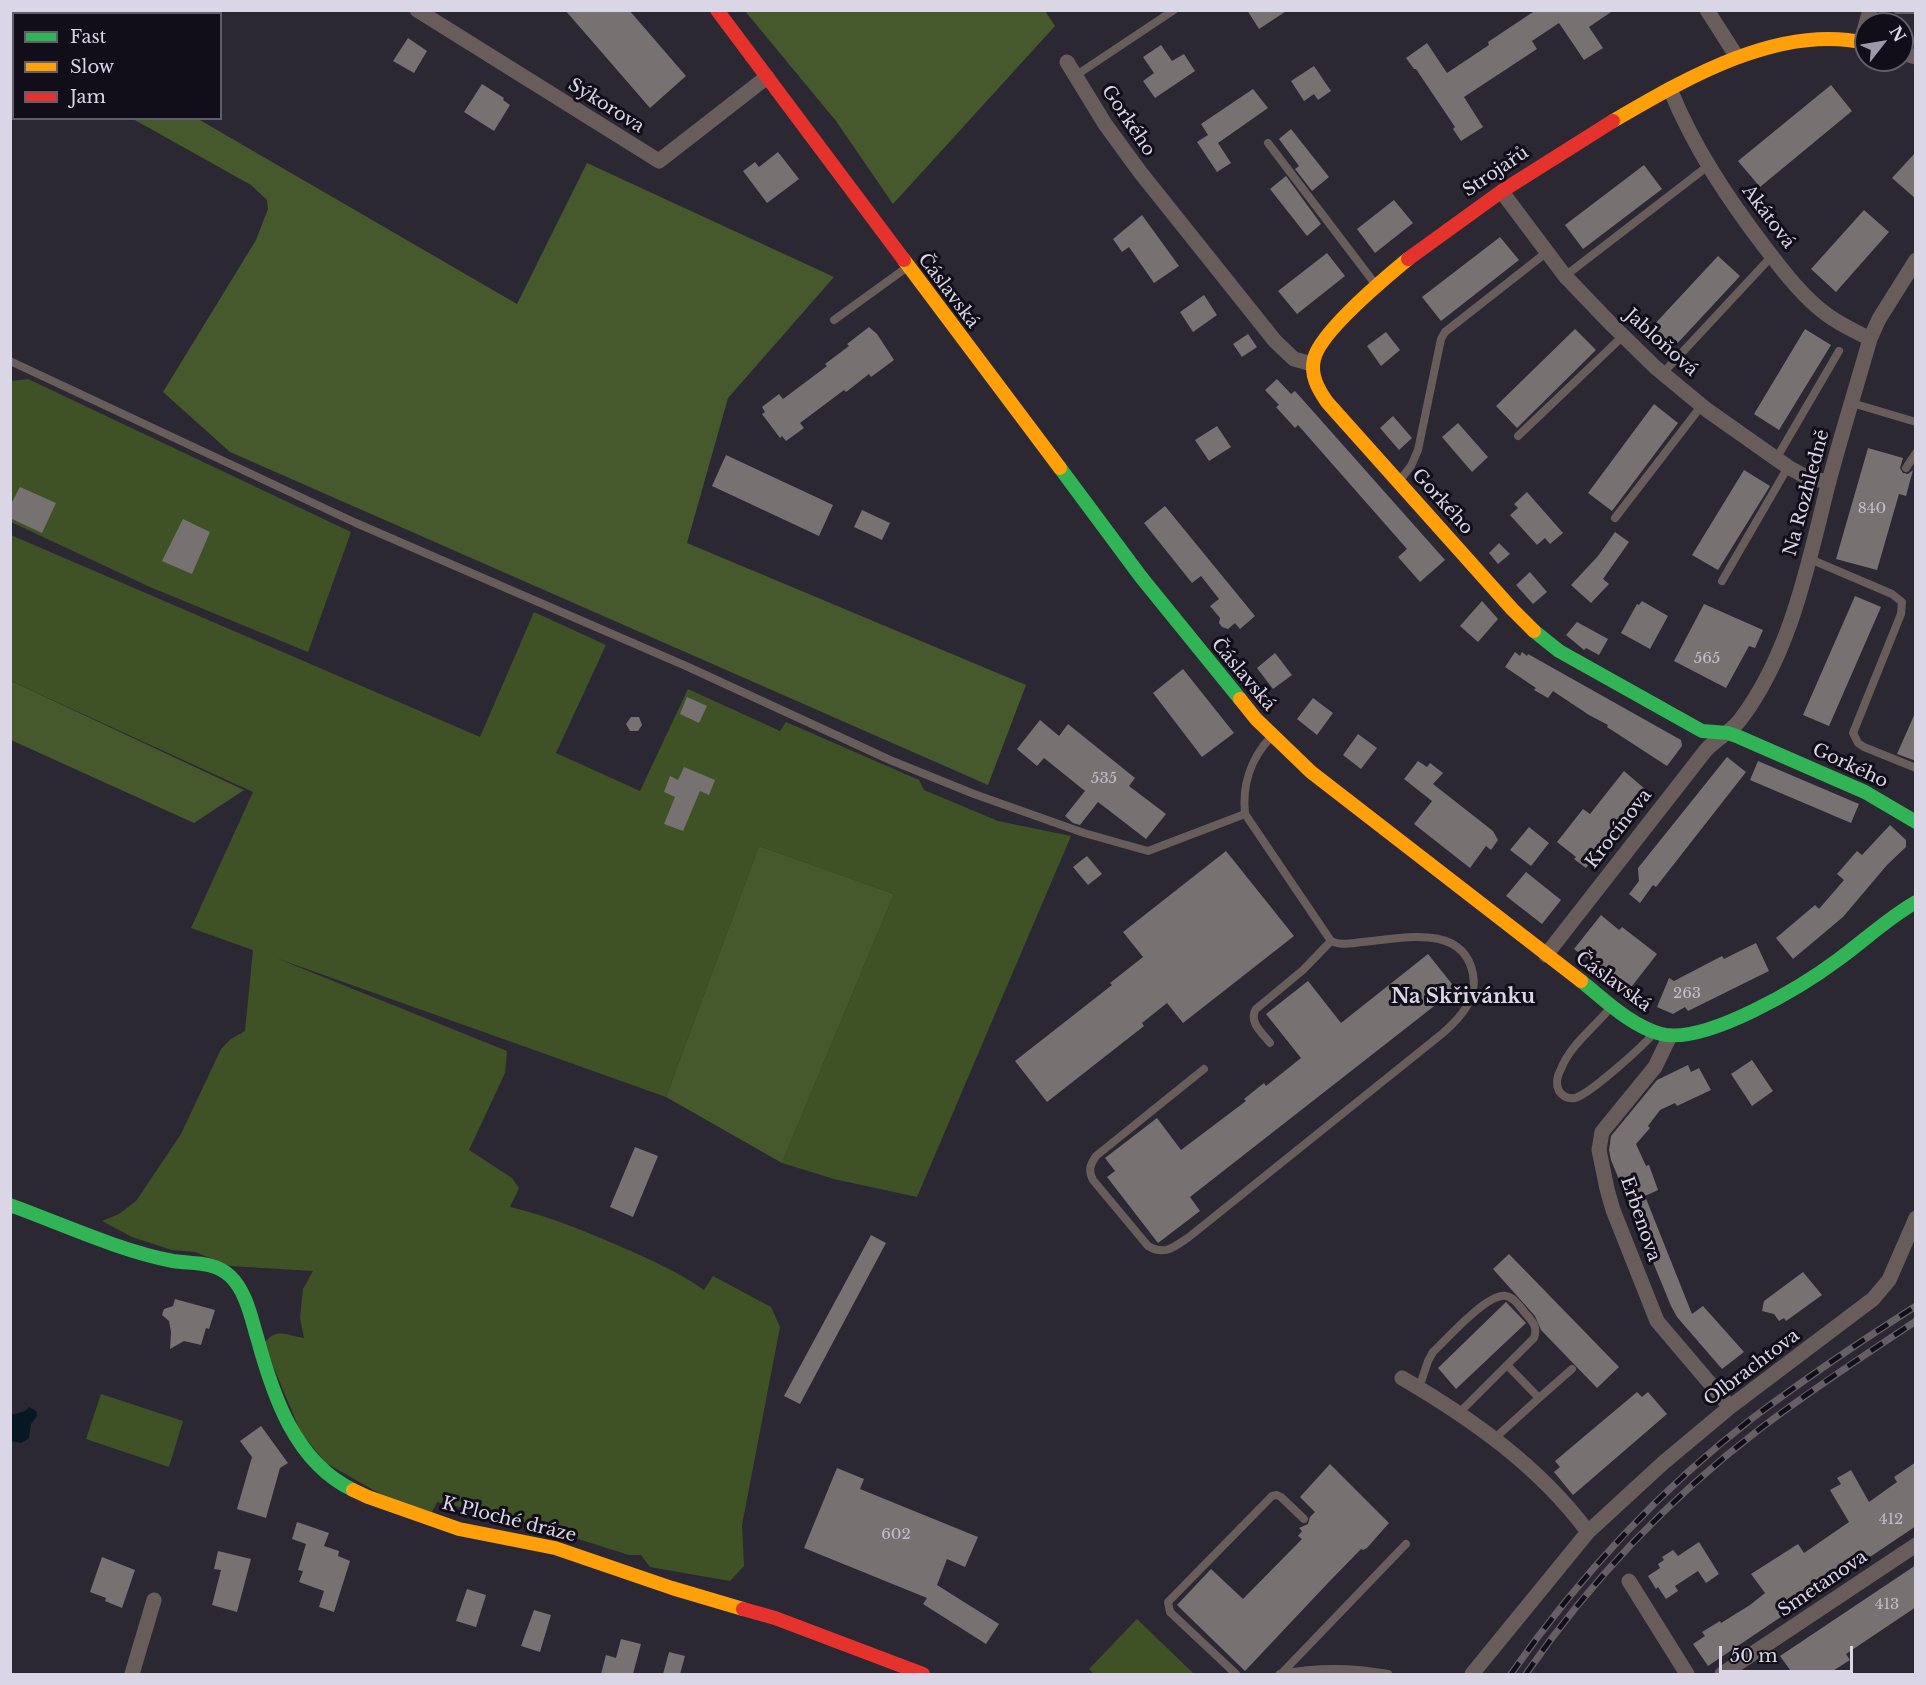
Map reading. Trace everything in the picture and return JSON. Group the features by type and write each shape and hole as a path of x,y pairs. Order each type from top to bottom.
{"street":[{"name":"Sýkorova","path":"417,10 658,161 767,77"},
{"name":"Čáslavská","path":"717,10 1148,586 1233,693 1272,736 1311,772 1546,955 1641,1025 1663,1034"},
{"path":"1707,10 1737,57"},
{"name":"Strojařů","path":"1312,364 1316,352 1329,335 1403,263 1452,226 1619,116 1737,57 1783,42 1824,39 1854,41"},
{"name":"Gorkého","path":"1067,62 1105,124 1140,172 1275,341 1294,359 1312,364 1314,378 1321,395 1512,609 1552,646 1702,730 1728,733 1865,792 1916,822"},
{"name":"Akátová","path":"1670,89 1687,128 1708,166 1772,256 1825,313 1842,325 1870,339"},
{"name":"Jabloňová","path":"1502,192 1565,276 1623,336 1663,373 1702,405 1782,463 1808,478 1829,482"},
{"name":"Na Rozhledně","path":"1728,733 1741,719 1773,664 1810,558 1870,339 1879,319 1916,260"},
{"name":"Krocínova","path":"1546,955 1706,750 1728,733"},
{"path":"1663,1034 1700,1032 1768,1002 1826,968 1916,902"},
{"name":"Erbenova","path":"1663,1034 1654,1067 1602,1132 1599,1150 1613,1210 1657,1321 1730,1407"},
{"name":"K Ploché dráze","path":"10,1205 140,1252 175,1261 203,1263 230,1276 248,1307 269,1382 289,1426 310,1458 343,1485 378,1501 459,1529 555,1548 672,1588 775,1618 923,1674"},
{"name":"Olbrachtova","path":"1472,1674 1588,1532 1663,1463 1730,1407 1873,1299 1889,1280 1916,1218"},
{"path":"1402,1378 1495,1438 1550,1490 1588,1532"},
{"name":"Smetanova","path":"1722,1674 1916,1545"},
{"path":"1629,1581 1687,1674"},
{"path":"132,1674 154,1600"}],"lane":[{"path":"1075,76 1173,10"},
{"path":"1897,10 1914,10"},
{"path":"1268,143 1377,286"},
{"path":"1565,276 1708,166"},
{"path":"1398,483 1411,466 1418,450 1444,332 1547,252"},
{"path":"1663,373 1772,256"},
{"path":"834,320 908,267"},
{"path":"1518,436 1623,336"},
{"path":"1722,581 1839,351"},
{"path":"10,361 346,518 686,666 890,760 974,794 1084,833 1148,851 1245,814"},
{"path":"1852,403 1916,422"},
{"path":"1616,518 1702,405"},
{"path":"1906,468 1916,453"},
{"path":"1810,558 1893,594 1902,602 1901,614 1853,733 1858,743 1864,747 1916,768"},
{"path":"1204,1069 1096,1156 1090,1164 1089,1172 1093,1180 1148,1246 1156,1251 1166,1250 1189,1237 1443,1033 1461,1016 1471,1000 1474,977 1471,966 1466,956 1450,943 1437,938 1425,937 1344,944 1331,941 1245,814 1244,801 1250,769 1259,751 1272,736"},
{"path":"1270,1043 1253,1020 1252,1015 1256,1009 1303,970 1331,941"},
{"path":"1612,1005 1561,1067 1557,1085 1566,1098 1575,1098 1591,1088 1643,1046 1663,1034"},
{"path":"1419,1388 1433,1352 1482,1306 1501,1296 1512,1298 1536,1327 1534,1338 1459,1413"},
{"path":"1507,1365 1539,1398"},
{"path":"1495,1438 1572,1369"},
{"path":"1236,1674 1170,1612 1168,1602 1272,1496 1281,1497 1304,1519"},
{"path":"1280,1674 1406,1544"},
{"path":"1280,1674 1305,1669 1328,1668 1349,1668 1388,1674"}],"green space":[{"path":"11,10 70,11 12,12 11,40"},
{"path":"745,11 1045,11 1055,26 893,204 836,121"},
{"path":"135,120 200,120 517,304 587,163 834,277 728,398 687,543 1026,685 988,785 230,452 163,392 256,240 268,209 267,200 251,185"},
{"path":"28,379 351,532 308,652 150,587 11,522 11,381"},
{"path":"11,535 480,737 534,612 606,645 556,753 640,791 688,689 780,731 786,722 919,780 924,790 998,821 1071,836 917,1197 834,1179 782,1163 894,894 759,846 666,1097 276,958 507,1051 505,1073 469,1150 512,1178 519,1188 510,1207 548,1218 610,1242 670,1270 704,1290 713,1276 771,1307 780,1327 742,1525 744,1566 730,1581 650,1567 641,1555 629,1555 518,1520 437,1502 432,1512 391,1500 326,1463 301,1433 264,1344 272,1335 277,1334 304,1338 300,1318 303,1289 313,1271 230,1266 195,1252 172,1250 132,1237 102,1221 119,1214 136,1201 181,1134 221,1049 231,1039 245,1031 253,950 191,928 253,792 11,681"},
{"path":"11,681 244,790 194,823 11,740"},
{"path":"759,846 894,894 782,1163 666,1097"},
{"path":"101,1394 183,1421 169,1467 86,1439"},
{"path":"1137,1619 1194,1674 1094,1674 1089,1669"}],"water":[{"path":"29,1407 36,1411 37,1416 31,1424 29,1438 21,1443 11,1441 11,1415 25,1411"}],"building":[{"path":"565,10 629,10 686,76 650,108"},
{"path":"1247,10 1288,10 1259,29"},
{"path":"1536,10 1614,10 1589,27 1603,48 1584,60 1559,23 1532,41 1537,49 1464,97 1483,127 1461,141 1453,129 1455,127 1406,58 1427,43 1447,73"},
{"path":"408,38 427,51 414,73 393,61"},
{"path":"1161,45 1172,61 1184,54 1195,71 1155,98 1143,81 1154,73 1143,57"},
{"path":"1314,66 1331,91 1318,100 1314,94 1304,101 1291,81"},
{"path":"482,84 504,98 503,100 510,105 494,131 464,112"},
{"path":"1831,85 1852,111 1760,187 1738,161"},
{"path":"1253,89 1268,108 1218,143 1231,163 1217,172 1197,142 1208,135 1201,124"},
{"path":"1291,129 1329,177 1312,191 1295,169 1299,166 1279,139"},
{"path":"778,152 799,179 767,203 743,171 755,162 759,167"},
{"path":"1916,152 1916,199 1892,178"},
{"path":"1644,165 1662,189 1583,249 1565,225"},
{"path":"1286,176 1321,224 1307,236 1270,189"},
{"path":"1394,200 1413,223 1375,253 1357,229"},
{"path":"1864,210 1889,232 1836,292 1811,269"},
{"path":"1142,215 1179,266 1154,283 1129,247 1122,252 1113,239"},
{"path":"1500,237 1519,260 1441,321 1422,297"},
{"path":"1327,253 1345,276 1297,314 1278,291"},
{"path":"1718,256 1740,276 1673,348 1651,328"},
{"path":"1204,295 1217,315 1193,332 1180,312"},
{"path":"869,327 877,334 894,360 871,377 869,374 846,392 844,390 800,423 804,428 786,441 782,436 780,438 762,414 765,412 762,407 779,394 783,399 827,366 825,364"},
{"path":"1575,329 1596,350 1517,428 1496,406"},
{"path":"1805,329 1831,345 1779,430 1754,414"},
{"path":"1386,332 1400,350 1381,366 1367,346"},
{"path":"1248,334 1257,347 1242,357 1233,344"},
{"path":"1277,379 1291,394 1295,391 1445,560 1420,582 1398,557 1407,549 1298,425 1295,428 1276,407 1279,405 1265,390"},
{"path":"1654,404 1678,423 1612,511 1588,493"},
{"path":"1393,416 1412,438 1399,450 1380,428"},
{"path":"1458,423 1488,457 1472,472 1442,437"},
{"path":"1217,426 1231,447 1209,461 1195,440"},
{"path":"1868,448 1903,458 1900,468 1903,473 1908,474 1913,470 1906,496 1899,494 1877,570 1836,559"},
{"path":"726,455 833,505 819,536 712,486"},
{"path":"1744,470 1770,486 1718,570 1692,555"},
{"path":"20,487 56,503 42,533 10,518 10,506"},
{"path":"1527,492 1563,533 1550,544 1545,538 1537,545 1510,515 1518,508 1514,504"},
{"path":"1165,506 1255,616 1240,629 1235,623 1228,629 1222,627 1219,623 1220,618 1210,606 1219,599 1201,576 1192,583 1144,523"},
{"path":"862,510 890,523 882,540 854,527"},
{"path":"183,519 210,532 192,574 162,561"},
{"path":"1615,532 1629,542 1603,579 1609,584 1591,603 1571,585 1598,556"},
{"path":"1499,543 1510,554 1498,564 1489,553"},
{"path":"1530,572 1547,592 1533,604 1516,585"},
{"path":"1855,596 1881,607 1829,726 1803,715"},
{"path":"1482,601 1498,619 1478,642 1460,626"},
{"path":"1642,601 1668,616 1650,649 1621,633 1637,604 1639,605"},
{"path":"1704,604 1763,630 1755,648 1749,646 1726,688 1674,661"},
{"path":"1577,622 1608,639 1599,655 1586,648 1584,650 1566,635"},
{"path":"1515,652 1520,656 1522,652 1527,656 1528,654 1681,740 1682,746 1667,766 1607,727 1608,725 1553,691 1548,698 1534,690 1536,688 1505,667"},
{"path":"1275,653 1292,675 1273,689 1257,668"},
{"path":"1183,669 1234,733 1202,757 1153,693"},
{"path":"687,697 707,706 699,723 680,714"},
{"path":"1313,698 1333,713 1317,735 1297,719"},
{"path":"1916,711 1916,761 1897,754"},
{"path":"631,717 639,717 642,725 638,731 630,731 626,724"},
{"path":"1040,720 1059,736 1068,724 1135,778 1129,786 1166,814 1146,839 1098,802 1080,825 1073,823 1065,816 1085,791 1044,758 1037,766 1017,749"},
{"path":"1358,734 1377,748 1361,769 1343,755"},
{"path":"1727,757 1746,772 1656,887 1653,885 1640,903 1629,894 1639,881 1638,868"},
{"path":"1418,761 1427,767 1430,763 1443,773 1433,784 1493,831 1498,840 1491,850 1486,846 1470,868 1414,824 1432,801 1404,779"},
{"path":"1758,761 1859,804 1851,823 1750,780"},
{"path":"684,767 715,780 709,795 700,791 683,831 664,824 675,797 664,792 670,776 678,780"},
{"path":"1624,771 1652,795 1641,799 1586,868 1557,842 1583,809 1590,814"},
{"path":"1890,825 1906,840 1906,847 1887,865 1843,917 1793,959 1776,938 1815,905 1819,909 1844,880 1837,874 1857,851 1862,855"},
{"path":"1529,827 1549,843 1531,866 1510,850"},
{"path":"1226,851 1294,936 1183,1023 1167,1003 1142,1023 1144,1026 1047,1102 1015,1061 1112,985 1110,983 1143,957 1123,932"},
{"path":"1087,856 1102,874 1088,885 1073,867"},
{"path":"1526,872 1561,900 1542,924 1506,896"},
{"path":"1601,915 1619,930 1622,927 1657,954 1629,990 1574,949"},
{"path":"1756,943 1769,971 1688,1011 1685,1007 1673,1014 1657,1007 1669,978 1674,981 1722,956 1724,959"},
{"path":"1428,954 1456,989 1190,1197 1200,1211 1158,1243 1107,1177 1115,1171 1105,1158 1157,1118 1181,1150 1246,1101 1244,1099 1264,1083 1266,1086 1301,1058 1266,1014 1308,981 1341,1023"},
{"path":"1752,1060 1773,1091 1752,1106 1731,1074"},
{"path":"1688,1065 1691,1072 1699,1068 1711,1090 1677,1106 1675,1103 1660,1110 1648,1126 1650,1128 1636,1144 1646,1166 1649,1165 1658,1190 1645,1196 1692,1314 1703,1306 1744,1352 1722,1369 1677,1317 1671,1306 1611,1160 1609,1150 1611,1136 1657,1080"},
{"path":"635,1147 658,1156 633,1217 610,1207"},
{"path":"871,1235 886,1243 800,1404 784,1396"},
{"path":"1509,1254 1619,1367 1597,1388 1541,1330 1535,1316 1493,1269"},
{"path":"1803,1272 1822,1295 1786,1321 1784,1318 1779,1321 1774,1314 1762,1311 1764,1301"},
{"path":"175,1299 215,1310 201,1345 184,1341 170,1349 169,1321 162,1315 164,1309 173,1306"},
{"path":"1506,1302 1526,1323 1456,1389 1438,1368"},
{"path":"1637,1392 1642,1397 1648,1392 1667,1414 1573,1495 1554,1472 1560,1467 1555,1461"},
{"path":"261,1426 288,1463 280,1468 266,1518 237,1509 252,1457 240,1441"},
{"path":"1916,1462 1916,1526 1708,1666 1693,1644 1705,1636 1702,1632 1720,1621 1721,1623 1765,1593 1751,1574 1798,1544 1804,1553 1849,1522 1830,1490 1841,1484 1837,1478 1851,1470 1869,1502 1897,1482 1894,1477"},
{"path":"1330,1464 1389,1523 1367,1548 1361,1549 1245,1671 1177,1605 1211,1569 1243,1599 1302,1539 1298,1536 1302,1531 1299,1528 1308,1524 1315,1512 1300,1497"},
{"path":"837,1468 864,1479 860,1489 978,1537 965,1567 947,1559 937,1585 999,1624 986,1644 923,1604 927,1598 804,1548"},
{"path":"297,1522 329,1533 324,1546 339,1551 338,1556 350,1561 334,1612 319,1607 324,1591 299,1582 303,1571 298,1570 306,1544 292,1539"},
{"path":"1699,1542 1719,1574 1706,1583 1698,1571 1675,1586 1678,1591 1666,1599 1648,1576 1660,1568 1658,1564 1664,1560 1662,1557 1673,1550 1678,1556"},
{"path":"218,1551 251,1559 237,1612 212,1605 221,1570 214,1569"},
{"path":"102,1557 135,1570 122,1608 90,1592"},
{"path":"1916,1565 1916,1607 1846,1654 1850,1660 1828,1674 1793,1674 1780,1656"},
{"path":"467,1589 486,1595 476,1627 456,1621"},
{"path":"534,1610 551,1615 540,1652 521,1646"},
{"path":"621,1639 641,1644 633,1674 601,1674 606,1655 616,1658"},
{"path":"669,1652 685,1656 680,1674 663,1674"}],"railway":[{"path":"1511,1674 1564,1603 1593,1569 1622,1536 1686,1474 1774,1402 1916,1306"},
{"path":"1526,1674 1605,1573 1695,1482 1780,1414 1916,1321"}],"traffic: fast":[{"path":"1060,468 1141,577 1240,699"},
{"path":"1534,631 1559,651 1702,731 1728,733 1739,737 1865,792 1916,822"},
{"path":"1581,981 1619,1012 1650,1030 1661,1034 1680,1035 1703,1031 1753,1011 1802,984 1916,902"},
{"path":"10,1205 132,1251 173,1261 210,1265 224,1271 236,1282 247,1305 271,1382 289,1425 301,1445 316,1463 333,1478 353,1490"}],"traffic: slow":[{"path":"1613,121 1702,73 1767,48 1800,41 1833,39 1854,42"},
{"path":"1408,259 1355,306 1328,335 1314,359 1313,371 1316,382 1327,402 1534,631"},
{"path":"904,260 1060,468"},
{"path":"1240,699 1256,719 1311,772 1581,981"},
{"path":"353,1490 459,1529 555,1548 672,1588 743,1609"}],"traffic: jam":[{"path":"717,10 904,260"},
{"path":"1408,259 1502,191 1613,121"},
{"path":"743,1609 775,1618 923,1674"}],"district":[{"name":"Na Skřivánku","path":"1463,997"}]}
